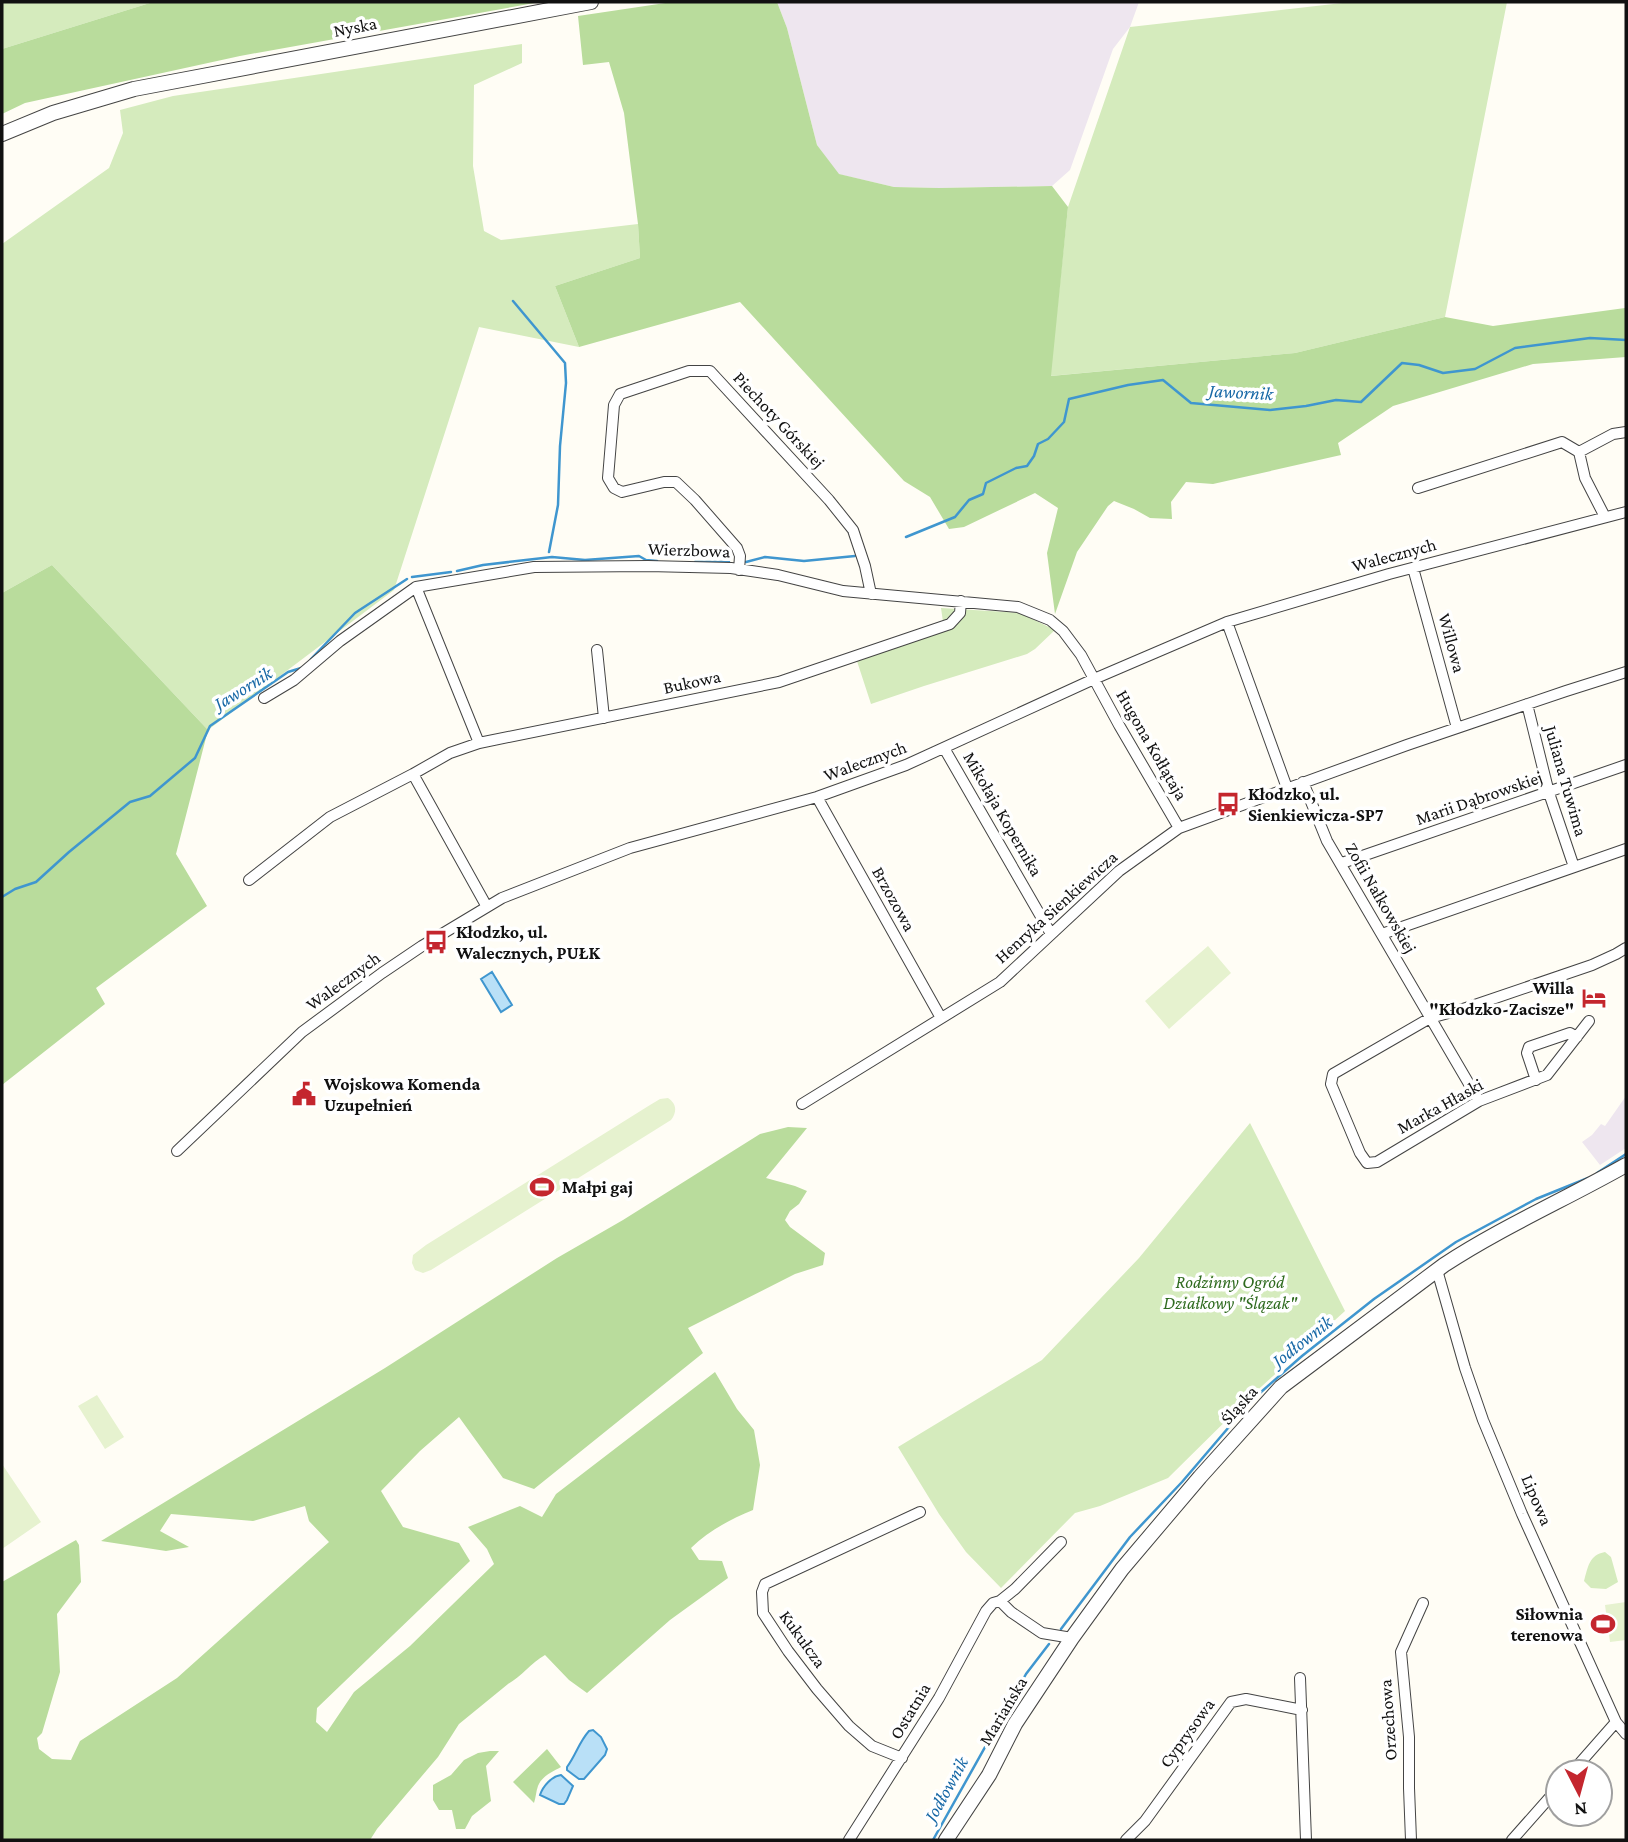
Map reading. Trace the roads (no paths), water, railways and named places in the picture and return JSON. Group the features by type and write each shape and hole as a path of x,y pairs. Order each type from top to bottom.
{"street":[{"name":"Nyska","path":"2,134 53,113 134,89 591,2"},
{"name":"Piechoty Górskiej","path":"738,570 740,556 737,548 676,482 664,482 622,492 614,488 608,478 614,405 620,394 689,371 710,371 829,500 853,530 871,594"},
{"path":"1579,452 1613,434 1626,432"},
{"path":"1418,488 1562,442 1579,452 1586,478 1605,517"},
{"name":"Walecznych","path":"177,1151 302,1032 422,946 486,907 527,888 630,848 817,797 906,765 1227,622 1413,568 1626,512"},
{"name":"Wierzbowa","path":"416,587 534,567 648,566 738,570 778,575 844,591 1018,607 1050,620 1063,631 1081,655 1094,679"},
{"name":"Willowa","path":"1413,568 1457,728"},
{"path":"264,698 294,680 340,641 416,587 479,743"},
{"name":"Bukowa","path":"249,880 330,817 450,753 479,743 779,682 950,624 960,613 961,601"},
{"path":"1227,622 1287,788"},
{"path":"597,650 604,718"},
{"name":"Henryka Sienkiewicza","path":"802,1104 1000,982 1119,871 1179,828 1457,728 1626,672"},
{"name":"Hugona Kołłątaja","path":"1094,679 1179,828"},
{"name":"Juliana Tuwima","path":"1527,704 1549,793 1574,867"},
{"name":"Mikołaja Kopernika","path":"944,748 1051,934"},
{"name":"Marii Dąbrowskiej","path":"1342,863 1626,765"},
{"path":"413,774 486,907"},
{"name":"Zofii Nałkowskiej","path":"1303,782 1327,841 1479,1101"},
{"name":"Brzozowa","path":"817,797 941,1018"},
{"path":"1382,934 1626,849"},
{"path":"1430,1018 1592,965 1626,948"},
{"name":"Marka Hłaski","path":"1430,1018 1333,1074 1331,1084 1360,1153 1367,1163 1377,1162 1479,1101 1547,1075 1589,1021"},
{"path":"1536,1080 1527,1053 1529,1048 1570,1033 1577,1037"},
{"name":"Śląska","path":"1072,1638 1131,1559 1281,1387 1437,1270 1482,1241 1626,1165"},
{"name":"Lipowa","path":"1437,1270 1483,1420 1522,1514 1623,1728"},
{"name":"Kukułcza","path":"902,1758 872,1746 849,1726 817,1689 763,1614 762,1592 765,1584 920,1512"},
{"name":"Ostatnia","path":"849,1840 939,1698 986,1611 993,1603 1015,1589 1061,1542"},
{"path":"1000,1601 1042,1633 1072,1638"},
{"name":"Orzechowa","path":"1411,1840 1409,1737 1401,1652 1423,1602"},
{"name":"Mariańska","path":"946,1840 989,1775 1015,1724 1072,1638"},
{"path":"1300,1678 1306,1840"},
{"name":"Cyprysowa","path":"1126,1840 1146,1821 1231,1702 1246,1699 1302,1710"},
{"path":"1588,1758 1623,1728"},
{"path":"1512,1840 1544,1804"}],"water":[{"path":"492,972 512,1005 501,1012 481,979"},
{"path":"593,1730 601,1737 607,1749 584,1779 579,1779 567,1770 567,1767 586,1735"},
{"path":"561,1775 573,1786 564,1804 540,1795 548,1782"}],"waterway":[{"path":"513,301 565,363 558,505 549,552"},
{"name":"Jawornik","path":"906,537 955,517 969,500 983,494 986,483 1016,468 1027,466 1038,444 1048,439 1064,422 1069,399 1163,380 1191,403 1270,410 1336,400 1361,402 1402,363 1443,373 1475,369 1515,348 1590,338 1626,340"},
{"name":"Jawornik","path":"457,571 483,565 552,557 585,560 639,556 657,561"},
{"name":"Jawornik","path":"746,562 765,557 804,561 855,556"},
{"name":"Jawornik","path":"695,562 729,562"},
{"name":"Jawornik","path":"412,577 451,572"},
{"name":"Jawornik","path":"311,659 355,613 407,579"},
{"name":"Jawornik","path":"2,897 36,882 130,802 150,796 195,758 210,726 288,672 301,668"},
{"name":"Jodłownik","path":"1597,1173 1626,1154"},
{"name":"Jodłownik","path":"1061,1629 1130,1537 1182,1482 1252,1400 1302,1356 1374,1299 1456,1242 1536,1199 1588,1178"},
{"name":"Jodłownik","path":"933,1840 1026,1674 1049,1644"}],"place":[{"name":"Kłodzko, ul. Sienkiewicza-SP7","path":"1228,804"},
{"name":"Kłodzko, ul. Walecznych, PUŁK","path":"436,942"},
{"name":"Willa \"Kłodzko-Zacisze\"","path":"1594,998"},
{"name":"Wojskowa Komenda Uzupełnień","path":"304,1094"},
{"name":"Małpi gaj","path":"542,1187"},
{"name":"Siłownia terenowa","path":"1603,1624"}],"park label":[{"name":"Rodzinny Ogród Działkowy \"Ślązak\"","path":"1230,1292"}]}
